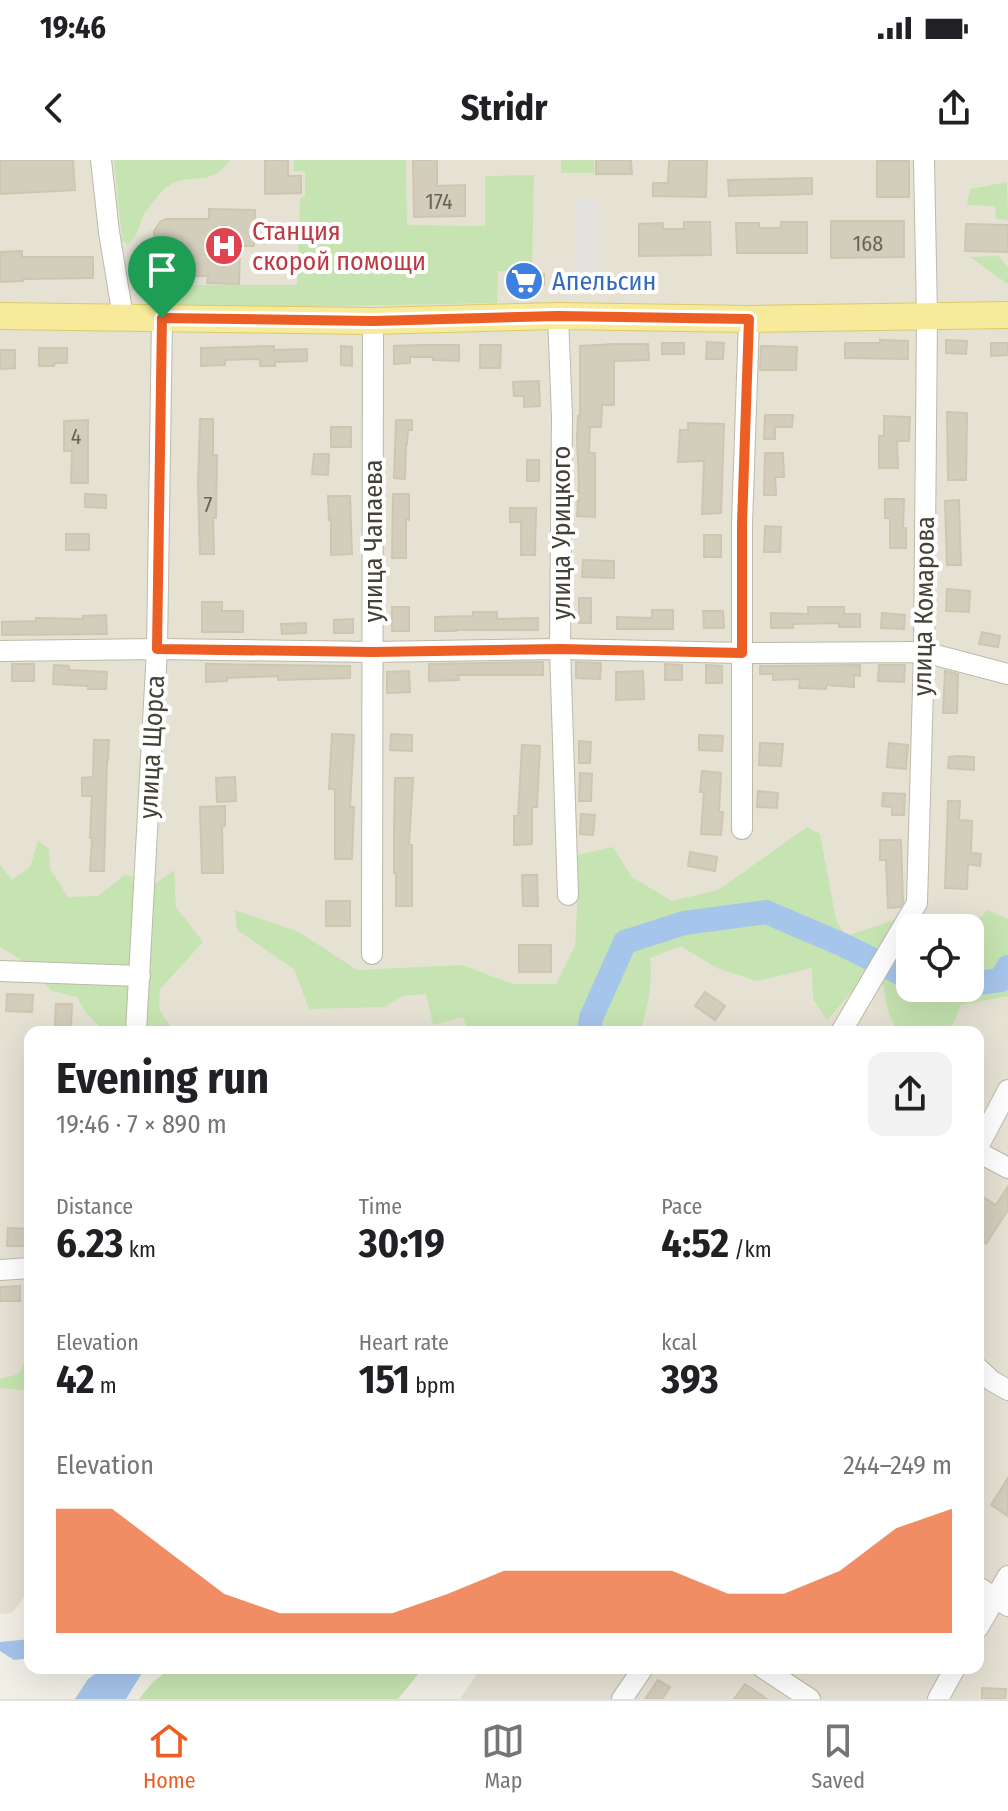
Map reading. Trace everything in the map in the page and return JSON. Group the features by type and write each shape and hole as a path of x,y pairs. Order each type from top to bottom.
{"main road":[{"path":"0,316 373,321 558,316 749,319 1008,315"}],"street":[{"path":"101,160 123,317"},
{"name":"улица Комарова","path":"845,1026 917,903 924,652 927,317 924,160"},
{"name":"улица Урицкого","path":"558,316 562,416 560,649 568,895"},
{"name":"улица Щорса","path":"136,1026 157,649 162,318"},
{"path":"742,829 742,524 749,319"},
{"name":"улица Чапаева","path":"372,954 373,321"},
{"path":"0,651 560,649 742,653 924,652 1008,674"},
{"path":"0,971 140,976"},
{"path":"984,1137 1008,1090"},
{"path":"984,1153 1008,1168"},
{"path":"0,1270 24,1268"},
{"path":"984,1374 1008,1390"},
{"path":"984,1616 1008,1576"},
{"path":"622,1699 639,1674"},
{"path":"772,1674 810,1699"},
{"path":"938,1699 952,1674"}],"shaded area":[{"path":"0,160 1008,160 1008,1699 460,1699 477,1674 984,1674 984,1026 24,1026 24,1598 12,1613 0,1614"},
{"path":"576,200 598,200 597,281 575,281"}],"green space":[{"path":"114,160 230,160 214,175 176,182 164,189 146,211 128,245 122,240"},
{"path":"294,160 406,160 407,225 485,226 485,176 534,175 532,272 498,271 497,303 165,309 155,302 154,285 297,285 300,198 305,197 305,171 294,171"},
{"path":"561,160 594,160 594,173 561,173"},
{"path":"1007,182 1008,220 996,219 995,206 967,205 970,189"},
{"path":"998,256 1008,267 1008,284 970,257"},
{"path":"807,827 820,834 836,920 846,936 896,919 896,1002 977,1002 961,1005 952,1026 895,1026 889,1014 882,981 861,982 827,1020 813,999 812,968 757,981 719,969 680,946 650,958 649,995 642,1026 466,1026 463,1017 433,1025 426,994 403,996 384,1007 309,1009 294,969 237,930 235,910 299,932 357,970 462,965 513,984 556,984 575,946 577,855 613,847 632,877 672,901 718,890"},
{"path":"38,841 49,849 50,869 68,897 98,896 125,875 156,883 174,870 176,907 203,942 160,989 159,1009 170,1026 99,1026 77,997 52,991 20,959 0,947 0,864 12,880 30,867"},
{"path":"988,910 1008,919 1008,996 984,1001 984,914"},
{"path":"24,1362 24,1390 0,1388 0,1379 19,1374"},
{"path":"163,1674 418,1674 398,1699 139,1699"}],"water":[{"path":"24,1640 24,1659 14,1660 0,1651 0,1642"},
{"path":"95,1674 141,1674 126,1699 75,1699"}],"building":[{"path":"0,160 73,160 75,190 0,194"},
{"path":"265,160 288,160 288,176 301,176 301,193 265,194"},
{"path":"413,160 437,160 437,186 465,185 465,216 414,217"},
{"path":"596,160 631,160 632,174 596,174"},
{"path":"669,160 707,160 706,197 653,196 653,183 668,183"},
{"path":"877,161 909,161 909,197 877,197"},
{"path":"812,178 812,194 729,196 728,180"},
{"path":"209,209 255,210 254,246 240,246 239,284 207,283 208,276 154,276 154,231 161,221 209,219"},
{"path":"831,221 904,221 904,257 831,258"},
{"path":"684,222 710,222 711,255 639,256 639,224 663,223 663,229 684,229"},
{"path":"781,222 807,222 807,253 737,253 736,223 759,223 759,228 781,228"},
{"path":"966,224 1008,225 1008,252 965,251"},
{"path":"22,251 22,257 93,257 93,278 0,282 0,252"},
{"path":"515,274 544,274 544,285 515,285"},
{"path":"880,340 908,341 908,359 845,358 845,343 880,343"},
{"path":"946,340 967,341 966,354 946,353"},
{"path":"707,342 724,343 723,359 706,359"},
{"path":"662,343 684,343 684,354 662,354"},
{"path":"991,343 1008,343 1008,355 991,356"},
{"path":"648,344 649,360 614,361 614,405 602,405 601,427 590,427 589,453 595,453 595,517 577,516 580,346"},
{"path":"459,345 459,361 410,357 410,363 394,364 394,346"},
{"path":"480,345 501,345 500,368 480,368"},
{"path":"274,346 274,350 307,349 307,361 260,366 260,359 225,360 225,365 201,366 201,348"},
{"path":"341,346 352,347 352,366 341,365"},
{"path":"761,346 797,347 796,370 760,370"},
{"path":"39,348 67,348 67,363 39,366"},
{"path":"0,350 15,350 15,368 0,369"},
{"path":"539,381 540,406 524,407 524,396 514,396 513,382"},
{"path":"947,412 967,413 966,480 948,480"},
{"path":"765,415 793,415 792,427 775,427 775,439 764,439"},
{"path":"884,416 910,417 909,441 897,441 898,468 879,468 879,436 884,436"},
{"path":"200,419 213,419 213,455 217,455 214,554 200,554"},
{"path":"88,420 88,483 71,483 72,451 64,451 64,421"},
{"path":"396,420 412,420 412,430 408,430 406,444 405,479 394,478"},
{"path":"688,423 724,424 721,513 702,514 704,461 678,462 680,430 688,430"},
{"path":"331,427 351,427 351,447 331,447"},
{"path":"765,453 783,453 784,477 775,477 776,495 764,495"},
{"path":"314,454 329,454 328,475 312,474"},
{"path":"527,460 539,460 539,481 527,481"},
{"path":"85,494 106,495 106,508 85,507"},
{"path":"393,494 409,494 406,558 392,558"},
{"path":"328,496 350,496 352,554 331,555"},
{"path":"885,499 904,499 906,548 890,548 890,518 885,518"},
{"path":"959,500 961,565 947,565 945,501"},
{"path":"510,508 536,508 535,555 521,555 521,522 510,522"},
{"path":"765,526 781,527 780,552 764,552"},
{"path":"66,534 89,534 89,550 66,550"},
{"path":"704,535 721,535 721,557 704,557"},
{"path":"583,560 614,561 614,578 582,577"},
{"path":"947,589 970,591 969,612 946,611"},
{"path":"579,598 591,598 591,623 579,623"},
{"path":"202,602 222,602 222,611 243,611 243,632 202,632"},
{"path":"392,607 409,607 409,631 392,631"},
{"path":"808,607 844,607 844,614 860,614 860,627 839,627 839,623 771,628 771,613 808,614"},
{"path":"652,610 673,610 673,629 617,629 617,617 652,618"},
{"path":"703,611 723,611 724,628 704,628"},
{"path":"473,612 497,612 497,619 538,618 538,630 435,631 435,617 473,616"},
{"path":"882,613 905,615 904,629 881,628"},
{"path":"106,615 107,634 2,635 2,622 36,621 36,618 83,619 83,616"},
{"path":"353,619 353,633 334,633 334,620"},
{"path":"306,623 306,633 282,634 281,624"},
{"path":"982,632 1000,636 998,647 979,644"},
{"path":"543,662 543,675 458,675 459,680 429,681 429,664"},
{"path":"576,662 601,663 600,679 576,678"},
{"path":"12,664 34,664 34,681 12,681"},
{"path":"206,664 350,666 350,678 278,680 278,676 206,682"},
{"path":"665,664 682,665 682,680 665,680"},
{"path":"54,665 69,666 69,670 107,672 106,689 53,684"},
{"path":"706,665 722,666 722,683 706,683"},
{"path":"860,665 860,676 854,675 854,687 826,685 826,689 799,688 800,679 773,680 773,674 760,674 760,666"},
{"path":"879,665 905,665 904,682 878,681"},
{"path":"409,671 410,692 387,693 387,672"},
{"path":"643,671 644,699 616,700 616,672"},
{"path":"945,671 958,674 957,713 943,713"},
{"path":"332,734 354,735 350,807 354,807 352,859 335,859 335,789 329,789"},
{"path":"391,734 412,735 412,751 390,750"},
{"path":"699,735 723,736 722,751 699,750"},
{"path":"94,740 109,740 104,871 90,871 92,796 82,796 82,778 93,777"},
{"path":"579,741 591,742 590,763 579,763"},
{"path":"760,743 783,744 781,766 759,765"},
{"path":"889,743 908,745 906,769 887,767"},
{"path":"522,745 540,746 537,807 532,807 532,844 514,845 514,816 518,816"},
{"path":"949,757 974,757 974,770 948,768"},
{"path":"702,771 721,773 721,835 701,834"},
{"path":"580,773 592,774 591,801 579,801"},
{"path":"235,777 236,801 217,802 216,778"},
{"path":"395,778 413,778 409,845 412,845 412,906 396,906"},
{"path":"758,791 778,793 777,808 757,807"},
{"path":"883,793 905,794 904,815 892,815 892,807 882,806"},
{"path":"948,801 960,801 959,820 972,821 971,853 981,854 980,866 968,864 967,889 945,888"},
{"path":"225,806 225,826 222,826 223,873 202,873 200,807"},
{"path":"581,814 595,815 593,835 580,834"},
{"path":"880,840 901,840 903,902 900,907 888,908 886,860 880,860"},
{"path":"690,852 717,857 715,871 688,866"},
{"path":"522,875 537,875 538,906 523,906"},
{"path":"326,901 350,901 350,926 326,926"},
{"path":"519,945 551,945 551,972 519,972"},
{"path":"705,992 725,1006 715,1020 695,1006"},
{"path":"7,994 33,995 32,1012 6,1011"},
{"path":"56,1004 72,1004 71,1026 55,1026"},
{"path":"1008,1186 1008,1210 986,1244 984,1198 996,1205"},
{"path":"8,1228 24,1229 24,1246 7,1246"},
{"path":"20,1286 20,1301 0,1301 0,1287"},
{"path":"1008,1478 1008,1516 991,1505"},
{"path":"658,1680 670,1687 662,1699 645,1699"},
{"path":"745,1684 767,1699 734,1699"},
{"path":"982,1688 1006,1689 1005,1699 982,1699"}],"waterway":[{"path":"590,1026 625,942 684,923 766,912 896,971"},
{"path":"984,982 1001,980 1008,967"}],"place":[{"name":"Станция скорой помощи","path":"224,246"},
{"name":"Апельсин","path":"524,281"}],"route":[{"path":"558,316 749,319 742,524 742,653 560,649 373,652 157,649 162,318 373,321 558,316"}]}
